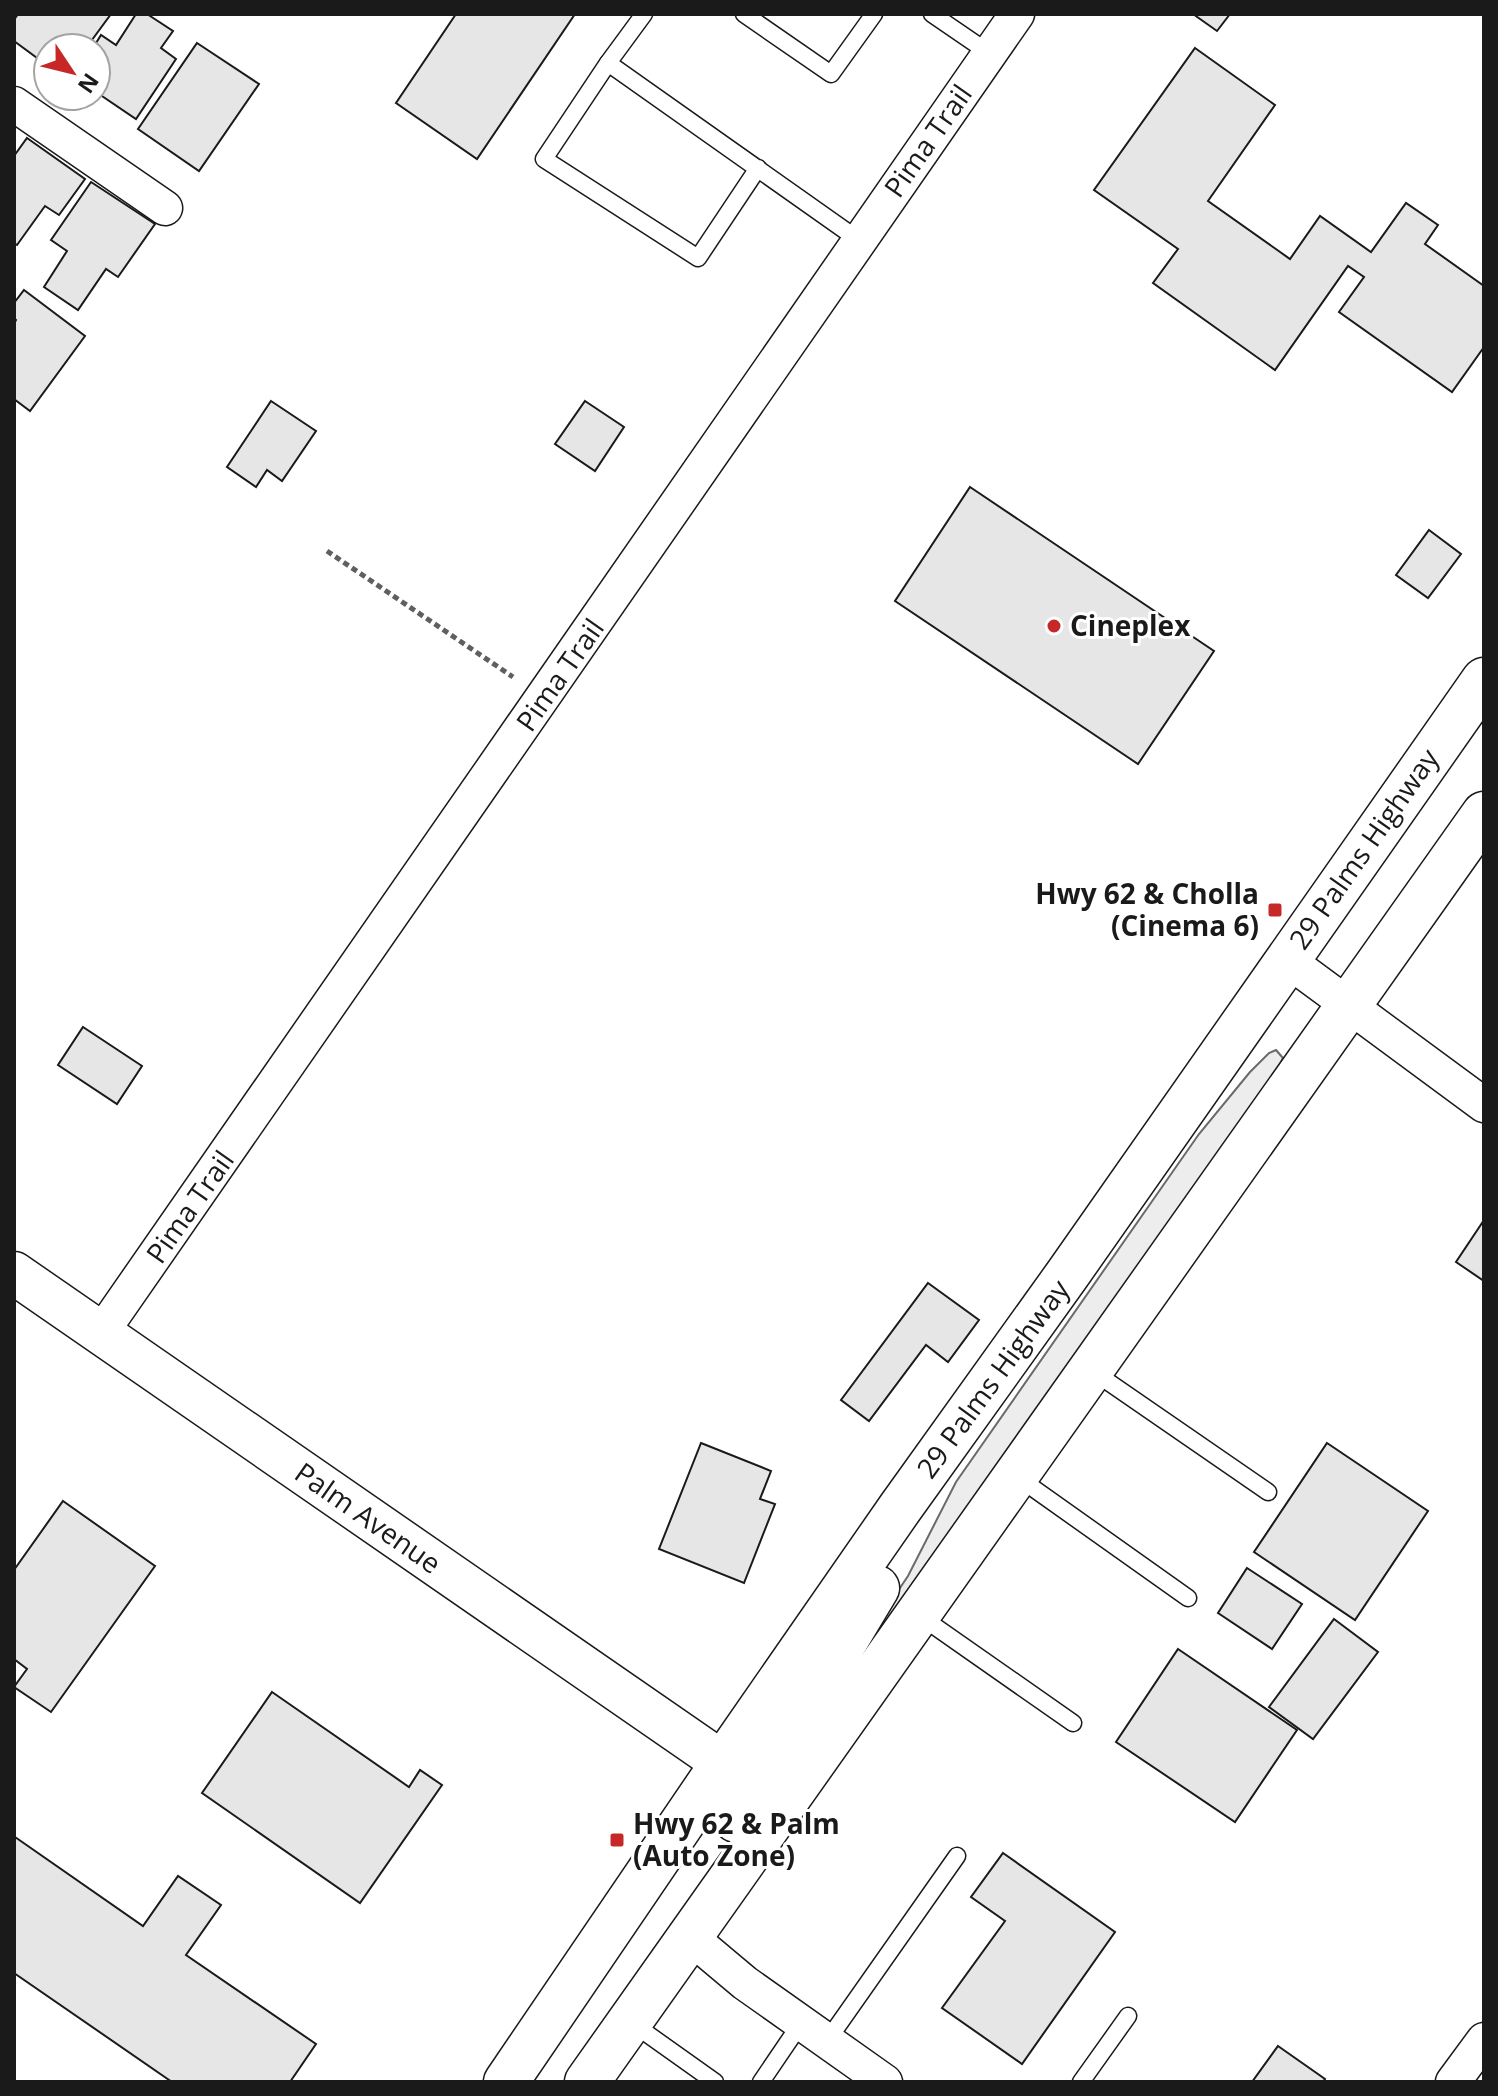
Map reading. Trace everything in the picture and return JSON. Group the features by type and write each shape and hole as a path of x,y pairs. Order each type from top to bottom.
{"main road":[{"name":"29 Palms Highway","path":"506,2082 900,1508 1484,680"},
{"path":"587,2082 1484,814"},
{"path":"689,1936 673,1908 755,1792 897,1555 900,1508"}],"street":[{"name":"Pima Trail","path":"101,1333 1017,14"},
{"path":"14,104 165,208"},
{"path":"1286,959 1484,1105"},
{"name":"Palm Avenue","path":"14,1273 723,1763"},
{"path":"689,1936 745,1983 885,2082"},
{"path":"1453,2082 1484,2040"}],"lane":[{"path":"644,14 544,159 698,258 758,168"},
{"path":"744,14 831,74 874,14"},
{"path":"932,14 989,53"},
{"path":"608,63 860,241"},
{"path":"1091,1369 1268,1492"},
{"path":"1015,1476 1188,1598"},
{"path":"917,1614 1073,1723"},
{"path":"761,2082 814,2032 957,1856"},
{"path":"1081,2082 1128,2016"},
{"path":"630,2021 694,2076 715,2082"}],"path":[{"path":"327,551 544,698"}],"shaded area":[{"path":"1276,1050 1283,1058 1277,1070 722,1852 908,1576 956,1482 1199,1134 1250,1072"}],"building":[{"path":"18,14 111,14 98,32 32,32 32,54 14,41 14,20"},
{"path":"136,14 147,14 173,31 161,48 176,59 136,119 112,103 112,42 116,45"},
{"path":"456,14 575,14 477,159 396,103"},
{"path":"1193,14 1230,14 1217,31"},
{"path":"197,43 259,84 199,171 138,129"},
{"path":"1195,48 1275,105 1208,201 1290,259 1320,216 1371,252 1406,203 1438,225 1425,244 1484,286 1484,347 1452,392 1339,312 1364,277 1348,266 1275,370 1153,283 1178,249 1094,190"},
{"path":"27,138 85,179 59,215 45,206 17,245 14,243 14,156"},
{"path":"91,182 155,224 118,277 106,269 78,310 44,287 67,251 51,240"},
{"path":"24,290 85,336 30,411 14,399 14,303"},
{"path":"271,401 316,431 282,481 267,470 256,487 227,467"},
{"path":"585,401 624,427 595,471 555,444"},
{"name":"Cineplex","path":"970,487 1214,651 1138,764 895,601"},
{"path":"1429,530 1461,554 1428,598 1396,575"},
{"path":"83,1027 142,1066 117,1104 58,1065"},
{"path":"1484,1220 1484,1281 1456,1262"},
{"path":"928,1283 979,1320 948,1362 926,1345 869,1421 841,1400"},
{"path":"701,1443 771,1471 760,1499 775,1504 744,1583 659,1549"},
{"path":"1327,1443 1428,1511 1355,1620 1254,1552"},
{"path":"63,1501 155,1566 51,1712 14,1687 27,1669 14,1659 14,1570"},
{"path":"1247,1568 1302,1604 1272,1649 1218,1613"},
{"path":"1334,1619 1378,1652 1313,1739 1269,1707"},
{"path":"1178,1649 1297,1730 1235,1822 1116,1742"},
{"path":"272,1692 409,1787 420,1770 442,1785 360,1903 202,1793"},
{"path":"15,1837 143,1926 178,1876 221,1905 186,1955 316,2044 290,2082 172,2082 14,1973"},
{"path":"1003,1853 1115,1932 1022,2064 942,2008 1005,1921 971,1897"},
{"path":"1278,2046 1325,2079 1323,2082 1252,2082"}],"place":[{"name":"Cineplex","path":"1054,626"},
{"name":"Hwy 62 & Cholla (Cinema 6)","path":"1275,910"},
{"name":"Hwy 62 & Palm (Auto Zone)","path":"617,1840"}]}
